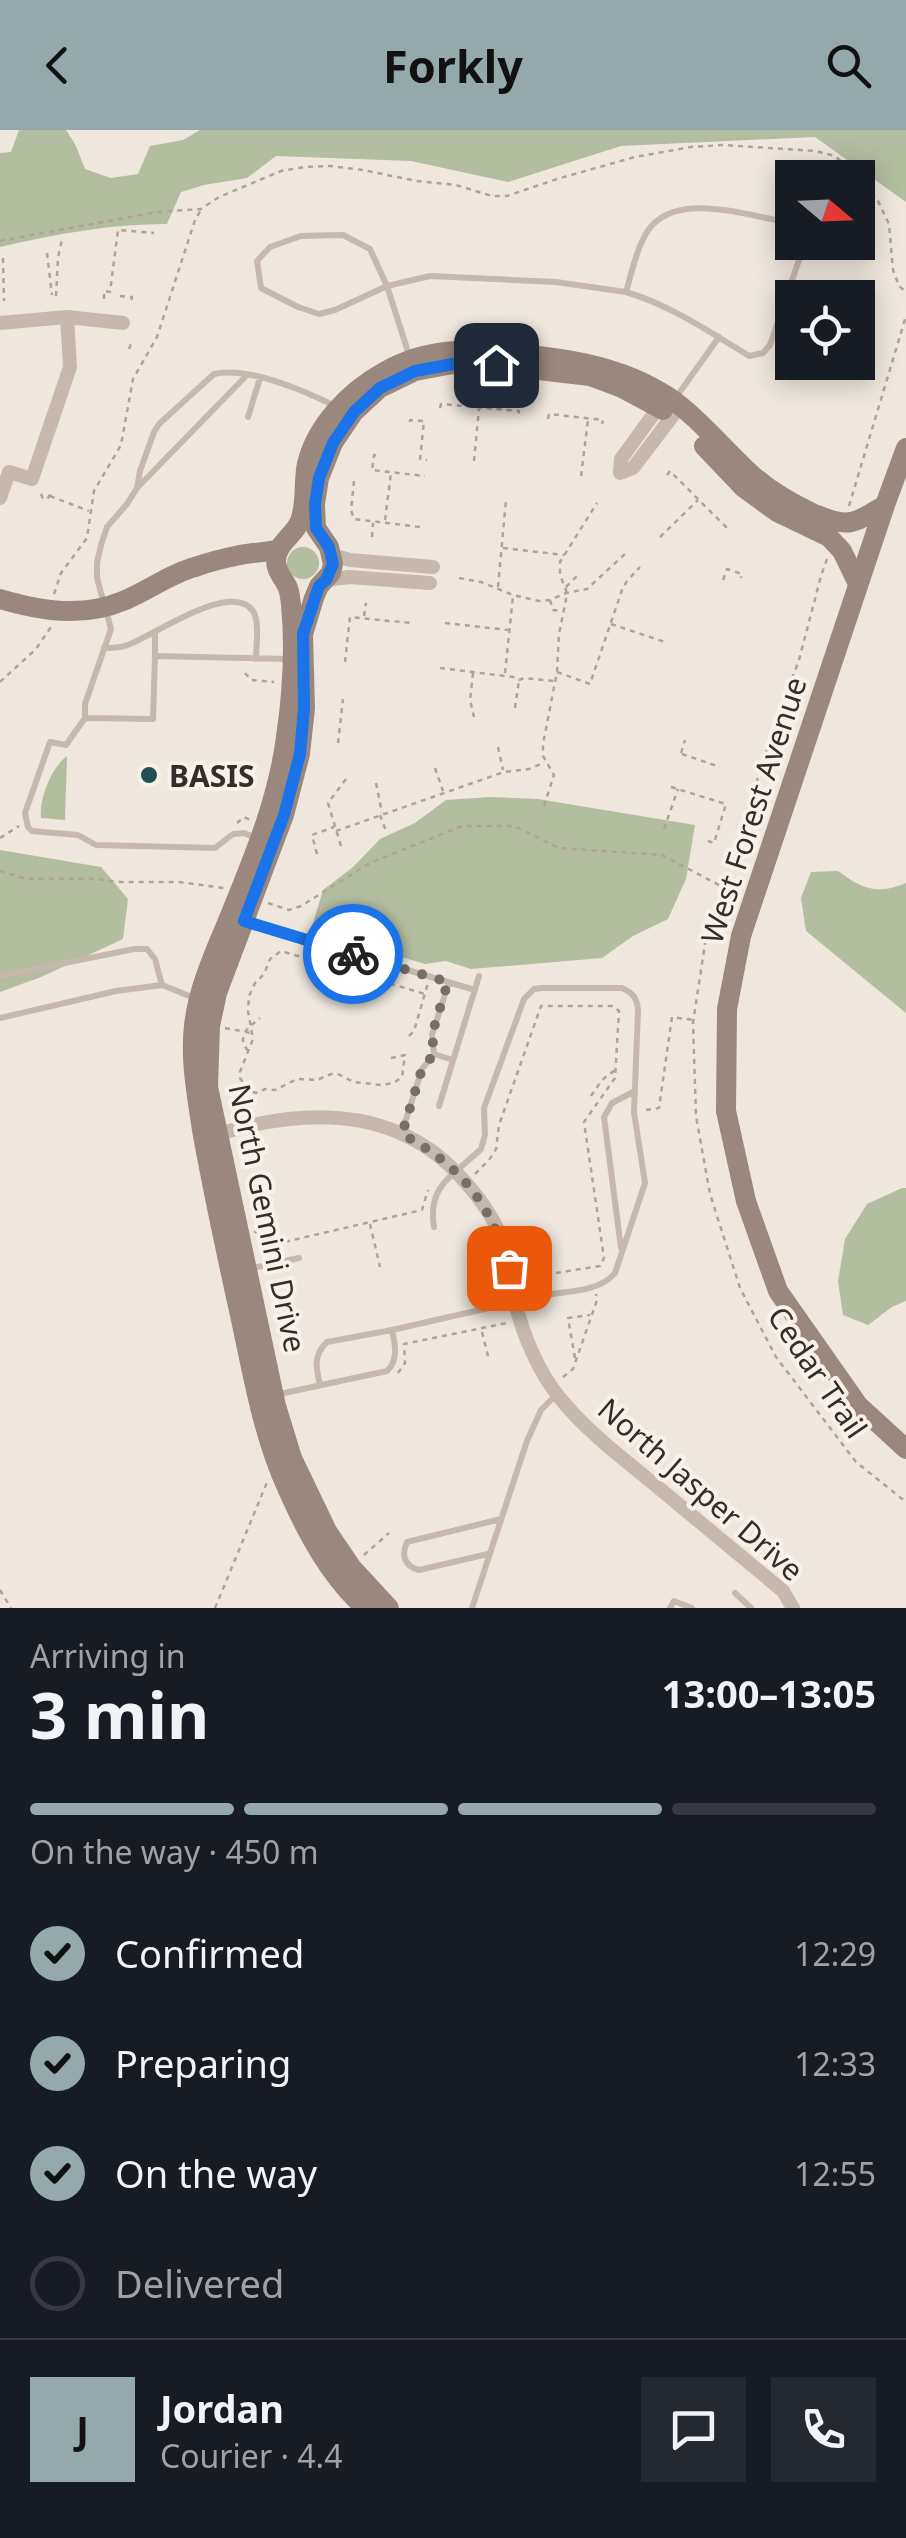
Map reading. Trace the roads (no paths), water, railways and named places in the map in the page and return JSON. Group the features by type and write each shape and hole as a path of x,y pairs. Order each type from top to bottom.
{"street":[{"path":"0,498 4,471 32,479 70,367 67,317"},
{"path":"0,323 67,317 123,323"},
{"name":"North Gemini Drive","path":"365,1608 317,1548 286,1486 266,1430 221,1229 208,1087 210,1026 217,993 295,776 304,708 303,634 333,564 316,528 315,504 319,478 333,443 354,412 380,388 413,366 454,349 573,359 640,381 789,502 844,523 858,520 884,505"},
{"name":"North Gemini Drive","path":"389,1608 352,1568 327,1531 292,1458 246,1269 194,1081 193,1047 198,1000 278,780 286,742 292,624 284,580 276,564 300,521 306,464 316,440 352,393 383,372 413,366"},
{"name":"North Gemini Drive","path":"670,406 744,488 776,512 829,538 842,550 858,584"},
{"name":"West Forest Avenue","path":"906,448 741,936 728,1009 726,1111 746,1200 778,1291 858,1405 906,1449"},
{"path":"0,599 54,612 106,606 177,573 240,555 266,553 308,533 350,560 432,566"},
{"path":"220,561 264,568 302,590 349,577 430,584"},
{"name":"North Jasper Drive","path":"210,1136 297,1118 327,1116 355,1118 402,1134 427,1148 456,1172 486,1209 499,1234 528,1344 557,1394 587,1429 783,1591 793,1608"}],"lane":[{"path":"626,292 649,229 658,218 673,210 696,207 775,219"},
{"path":"413,366 388,286 370,249 343,235 301,236 270,247 257,261 261,288 319,314 388,286 430,276 556,282 644,297 749,356 764,353 770,346 799,260"},
{"path":"670,406 719,337"},
{"path":"137,488 159,424 214,374 260,378 339,408"},
{"path":"247,375 137,488 107,527 97,562 97,578 111,629 85,704 84,718 66,745 50,742 25,813 32,831 78,835 96,845 215,848 233,834 258,831"},
{"path":"248,416 260,378"},
{"path":"104,648 126,646 207,606 237,602 251,608 256,616 256,659"},
{"path":"84,718 154,719 155,632"},
{"path":"155,656 291,660"},
{"path":"244,921 475,990"},
{"path":"0,976 134,949 147,950 155,959 162,985"},
{"path":"439,1106 480,976"},
{"path":"402,1134 422,1069 434,1054 432,1034 448,982"},
{"path":"0,1018 116,991 162,985 198,1000"},
{"path":"320,1385 316,1359 328,1342 527,1296 595,1286 615,1273 645,1182 634,1112 638,1010 634,996 622,988 534,989 524,999 484,1108 484,1143 436,1192 434,1227"},
{"path":"434,1054 453,1060"},
{"path":"622,1252 604,1117 620,1098 634,1091"},
{"path":"246,1269 299,1258"},
{"path":"274,1395 386,1371 394,1360 392,1330"},
{"path":"472,1608 534,1425 541,1410 557,1394"},
{"path":"489,1554 420,1570 411,1568 404,1560 403,1550 407,1542 501,1519"},
{"path":"735,1593 751,1608"},
{"path":"670,1608 674,1602 692,1608"}],"place":[{"name":"BASIS","path":"149,775"}]}
